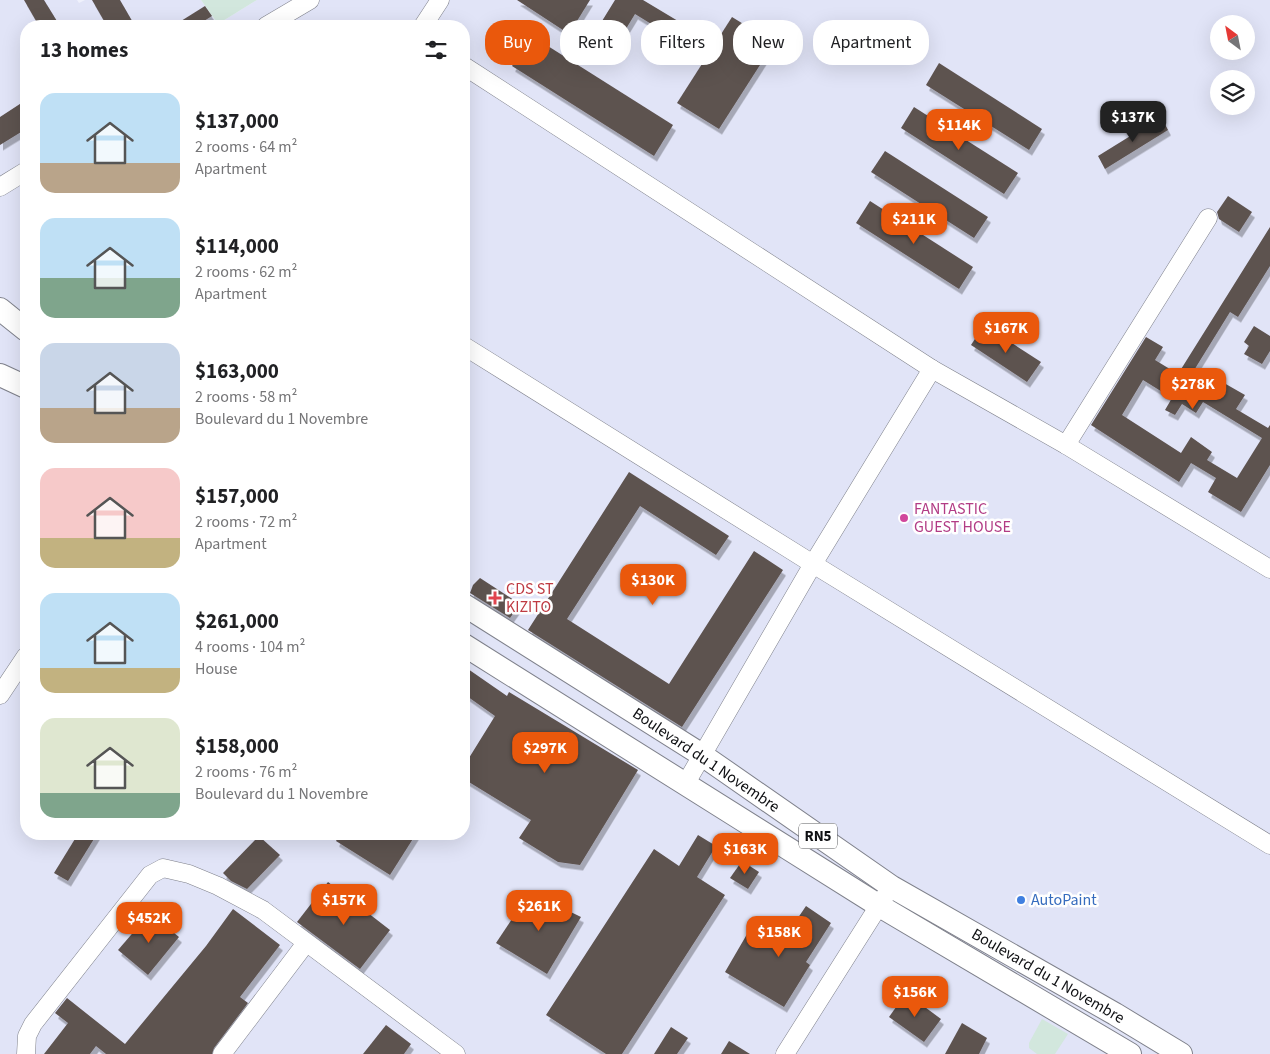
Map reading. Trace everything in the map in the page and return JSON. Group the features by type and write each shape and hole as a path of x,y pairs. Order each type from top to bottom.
{"main road":[{"path":"0,309 20,325"},
{"path":"0,374 20,384"},
{"name":"Boulevard du 1 Novembre","path":"470,609 702,755 885,896 1130,1054"},
{"name":"Boulevard du 1 Novembre","path":"470,649 686,783 885,896 1115,1014 1181,1054"},
{"path":"1103,1037 1115,1014"}],"street":[{"path":"276,20 310,0"},
{"path":"428,20 440,0"},
{"path":"470,70 932,369 1066,445 1270,569"},
{"path":"0,187 20,175"},
{"path":"1066,445 1208,218"},
{"path":"470,350 813,564 1270,845"},
{"path":"686,783 813,564 932,369"},
{"path":"0,695 20,665"},
{"path":"26,1054 27,1036 33,1024 150,875 163,868 189,874 218,886 278,920 306,943 456,1054"},
{"path":"785,1054 885,896"},
{"path":"222,1054 306,943"}],"shaded area":[{"path":"0,0 77,0 79,3 85,0 201,0 215,20 20,20 20,840 470,840 470,20 224,20 257,0 1270,0 1270,1054 0,1054"}],"green space":[{"path":"201,0 257,0 224,20 215,20"},
{"path":"1042,1019 1068,1034 1055,1054 1037,1054 1029,1048 1029,1043"}],"building":[{"path":"24,0 44,0 56,20 36,20"},
{"path":"92,0 120,0 132,20 104,20"},
{"path":"517,0 590,0 578,20 560,20 560,28"},
{"path":"615,0 643,0 676,20 645,20 635,14 631,21 603,20"},
{"path":"205,6 212,16 206,20 183,20"},
{"path":"732,17 737,20 733,20 733,65 760,65 719,129 677,103 701,65 723,65 723,31"},
{"path":"550,47 560,54 560,65 578,65 673,125 654,156 512,66 550,65"},
{"path":"939,63 1042,129 1029,150 926,85"},
{"path":"20,104 20,133 0,145 0,117"},
{"path":"914,107 1018,173 1004,194 901,128"},
{"path":"1161,117 1168,130 1105,169 1098,156"},
{"path":"885,151 988,217 974,238 871,172"},
{"path":"1228,196 1252,212 1239,232 1219,219 1217,212"},
{"path":"870,201 973,267 959,289 856,223"},
{"path":"1270,227 1270,266 1238,317 1230,312 1188,380 1209,393 1217,379 1245,395 1236,409 1268,428 1270,425 1270,465 1241,512 1208,492 1216,478 1191,463 1179,482 1091,425 1146,337 1163,347 1155,360 1178,374","holes":["1143,380 1172,398 1165,410 1175,415 1182,404 1196,413 1203,402 1262,438 1237,478 1207,460 1212,452 1191,437 1181,453 1122,415"]},
{"path":"984,325 1041,362 1027,382 971,345"},
{"path":"1254,326 1270,336 1270,351 1262,364 1244,354 1249,346 1244,342"},
{"path":"629,472 729,536 716,555 640,506 567,619 669,684 754,551 783,570 682,727 528,630"},
{"name":"CDS ST KIZITO","path":"480,578 520,604 510,618 470,593 473,585"},
{"path":"470,670 507,696 509,692 638,770 580,865 558,862 519,838 531,820 470,783 470,756 495,716 470,698"},
{"path":"698,835 716,846 697,877 725,895 622,1054 606,1054 546,1015 654,849 679,866"},
{"path":"74,840 93,840 68,881 54,873"},
{"path":"255,840 263,840 280,855 247,889 231,881 223,873"},
{"path":"337,840 412,840 390,875"},
{"path":"742,861 759,872 748,889 730,878"},
{"path":"328,882 390,930 360,969 297,922"},
{"path":"530,892 581,917 547,974 496,943"},
{"path":"806,906 831,923 806,962 810,965 784,1007 725,972 750,929 779,946"},
{"path":"233,909 280,945 240,997 248,1003 214,1048 212,1054 106,1054 96,1046 90,1054 44,1054 68,1023 55,1013 67,998 125,1044 206,946"},
{"path":"150,913 179,937 148,975 118,950"},
{"path":"906,993 941,1019 924,1042 889,1017"},
{"path":"962,1023 987,1038 979,1054 945,1054"},
{"path":"386,1025 411,1044 404,1054 363,1054"},
{"path":"671,1027 688,1038 677,1054 654,1054"},
{"path":"729,1041 750,1054 721,1054"}],"place":[{"name":"FANTASTIC GUEST HOUSE","path":"904,518"},
{"name":"CDS ST KIZITO","path":"495,598"},
{"name":"AutoPaint","path":"1021,900"}]}
